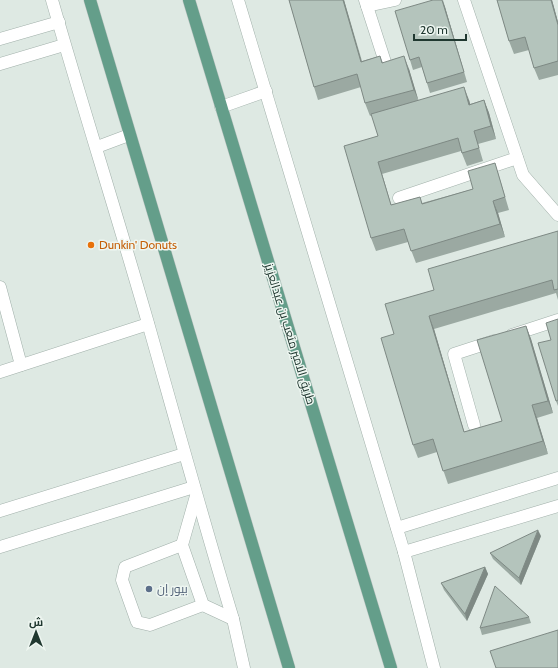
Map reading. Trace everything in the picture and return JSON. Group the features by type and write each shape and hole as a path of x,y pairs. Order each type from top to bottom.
{"main road":[{"path":"90,0 289,668"},
{"name":"طريق الامير متعب بن عبدالعزيز","path":"189,0 391,668"}],"street":[{"path":"52,0 64,45 97,148 184,454 233,619 244,668"},
{"path":"238,0 397,528 434,668"},
{"path":"386,65 366,3 394,0"},
{"path":"464,0 523,175 558,215"},
{"path":"0,38 59,22"},
{"path":"0,64 64,45"},
{"path":"221,107 266,91"},
{"path":"97,148 129,134"},
{"path":"399,198 517,158"},
{"path":"0,287 22,365"},
{"path":"474,425 454,354 558,320"},
{"path":"0,372 148,324"},
{"path":"0,511 184,454"},
{"path":"397,528 558,478"},
{"path":"195,491 182,545 203,605"},
{"path":"0,547 195,491"},
{"path":"404,552 558,506"},
{"path":"182,545 125,567 122,580 137,622 150,625 203,605 233,619"}],"building":[{"path":"289,0 343,0 361,62 380,56 382,63 404,56 414,90 365,103 357,74 314,87"},
{"path":"433,0 442,0 464,72 427,83 419,57 410,60 395,11"},
{"path":"497,0 551,0 558,25 558,61 534,68 525,37 509,41"},
{"path":"464,87 469,105 484,100 491,126 474,131 479,148 462,153 458,138 378,162 391,205 420,197 422,204 473,189 468,171 495,163 505,197 493,201 500,224 411,251 404,229 371,238 344,146 378,136 371,114"},
{"path":"558,231 558,289 554,290 552,280 429,316 464,432 502,421 477,340 526,326 548,401 532,405 543,441 443,471 433,439 413,445 381,338 394,334 385,304 434,290 428,269"},
{"path":"558,319 558,400 556,401 538,343 551,340 546,323"},
{"path":"538,530 519,578 490,553"},
{"path":"485,567 465,614 441,583"},
{"path":"495,586 529,617 480,628"},
{"path":"558,630 558,668 496,668 490,651"}],"place":[{"name":"Dunkin' Donuts","path":"91,245"},
{"name":"بيور إن","path":"149,589"}]}
